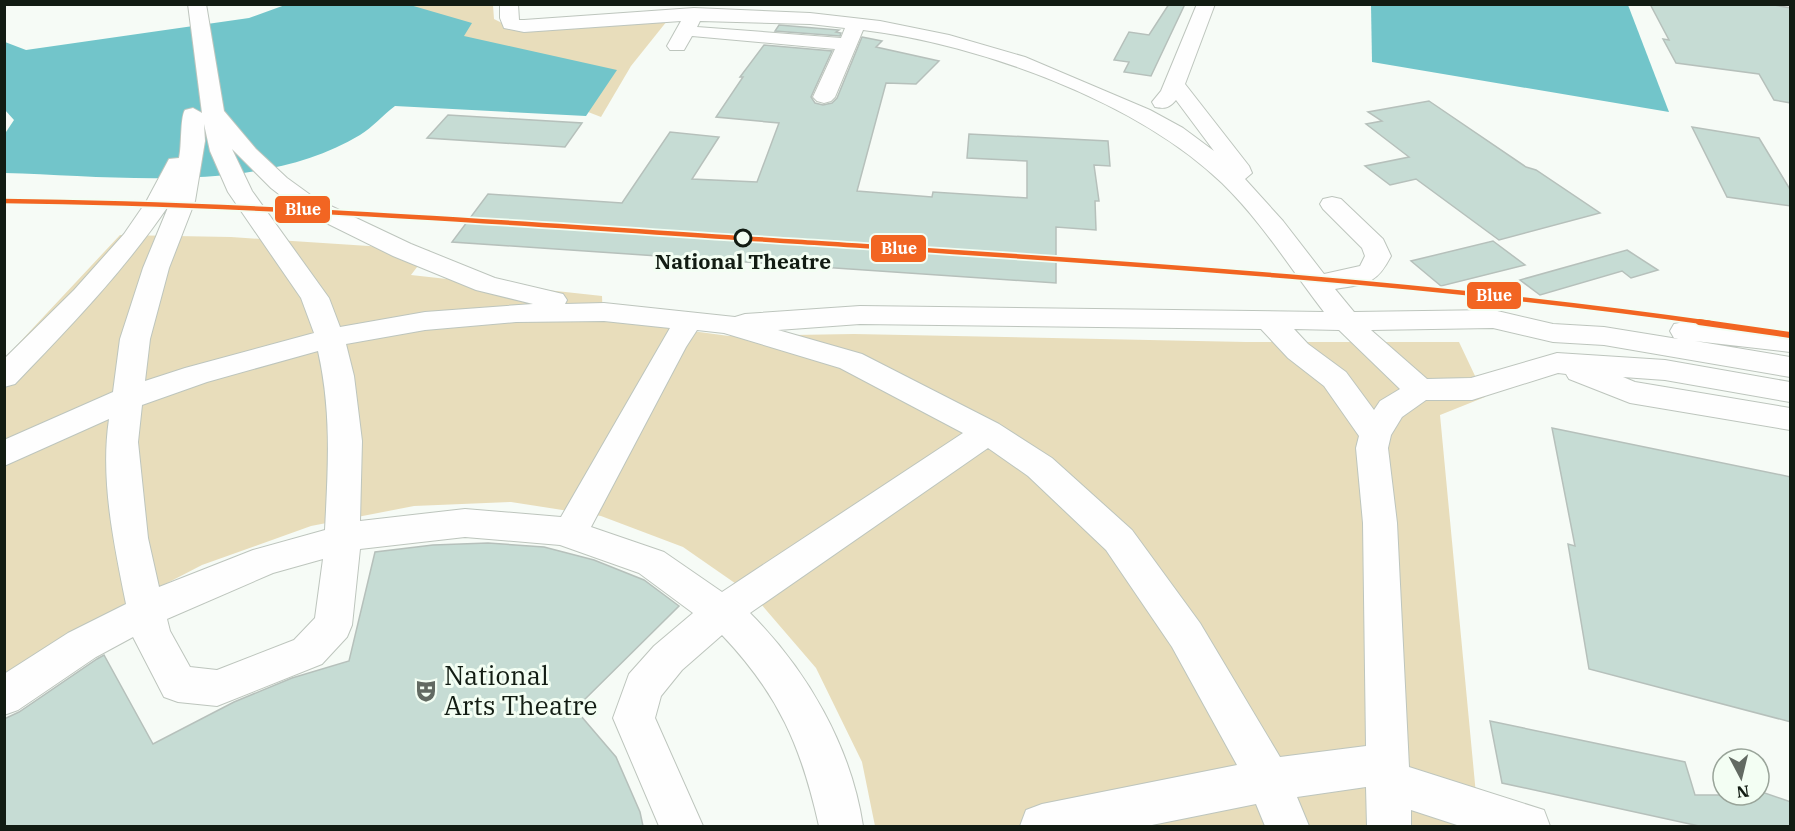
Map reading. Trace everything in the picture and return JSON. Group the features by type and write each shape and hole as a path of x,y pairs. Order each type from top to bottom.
{"street":[{"path":"509,4 511,24 524,26 613,11 660,10 685,31 847,44"},
{"path":"1148,118 1172,93 1206,4"},
{"path":"191,7 203,113 240,192 315,298 330,338 339,376 346,441 341,566 333,625 308,652 217,688 178,684 151,634 130,538 122,442 135,339 156,268 171,202 203,113"},
{"path":"685,31 753,14 887,27 951,40 1000,54 1062,77 1148,118 1176,133 1249,197 1347,321 1420,390"},
{"path":"824,97 856,23"},
{"path":"1175,85 1237,166 1249,197"},
{"path":"203,113 279,183 307,204 402,250 486,284 604,312 726,324 860,315 1347,321 1492,319 1555,348 1630,392 1791,419"},
{"path":"4,377 84,296 133,239 171,202"},
{"path":"1317,284 1352,278 1370,271 1378,256 1374,245 1332,204"},
{"path":"4,454 126,399 230,364 330,338 425,321 493,315 604,312"},
{"path":"1269,320 1298,351 1335,379 1375,435"},
{"path":"570,534 672,346 689,321"},
{"path":"726,324 851,361 988,432 1040,467 1119,540 1186,635 1269,780 1287,826"},
{"path":"1555,348 1699,331 1791,342"},
{"path":"1389,826 1380,523 1372,448 1375,435 1391,410 1420,390 1472,389 1555,348 1604,336 1791,367"},
{"path":"1555,348 1791,392"},
{"path":"681,826 634,718 643,687 668,658 723,611 988,432"},
{"path":"4,697 82,645 146,610 227,573 266,559 342,538 423,525 498,524 570,534 603,544 666,571 696,589 723,611 771,661 791,691 824,761 837,802 841,826"},
{"path":"1042,826 1269,780 1388,772 1528,826"}],"shaded area":[{"path":"313,5 493,5 494,19 514,29 667,21 631,66 601,117"},
{"path":"120,235 231,237 430,250 411,275 602,296 603,319 729,336 854,334 1246,342 1459,342 1485,397 1440,415 1479,826 875,826 862,762 816,668 755,597 683,547 601,516 511,502 414,506 311,526 202,565 88,624 5,680 4,359"}],"water":[{"path":"285,5 410,5 472,23 464,36 617,70 586,116 395,106 360,135 321,154 278,167 187,178 5,173 4,135 14,120 5,110 5,42 26,50 249,18"},
{"path":"1371,5 1628,5 1669,112 1372,62"}],"building":[{"path":"1169,4 1185,4 1151,76 1124,72 1129,62 1114,60 1129,32 1149,35"},
{"path":"1650,4 1768,4 1791,8 1791,103 1774,100 1759,74 1676,63 1663,39 1669,40"},
{"path":"779,25 839,30 836,32 841,33 840,36 775,31"},
{"path":"862,37 882,41 876,47 939,61 916,84 886,83 857,191 932,197 933,192 1027,198 1027,161 967,158 969,134 1108,141 1110,166 1094,165 1099,201 1095,201 1096,230 1056,227 1056,283 452,242 488,194 622,203 670,132 719,137 692,179 757,182 779,123 716,117 743,77 740,77 764,45 832,51 811,97 815,103 823,105 832,103 837,98"},
{"path":"1429,101 1526,167 1536,170 1600,213 1499,240 1416,179 1390,185 1365,166 1409,157 1366,124 1382,121 1368,112"},
{"path":"448,115 582,123 565,147 427,138"},
{"path":"1692,127 1759,138 1791,191 1791,206 1727,197"},
{"path":"1493,241 1525,265 1441,286 1411,261"},
{"path":"1627,250 1658,270 1631,278 1622,271 1540,295 1520,280"},
{"path":"1552,428 1791,477 1791,722 1589,669 1568,544 1575,546"},
{"name":"National Arts Theatre","path":"488,543 544,547 594,560 644,580 679,606 575,709 616,757 640,812 643,826 4,826 4,719 19,712 97,659 104,655 153,744 234,702 292,678 349,661 375,552 433,545"},
{"path":"1490,721 1685,762 1695,795 1711,795 1711,807 1771,807 1771,795 1791,802 1791,826 1699,826 1502,783"}],"transit line":[{"name":"Blue","path":"4,201 200,205 396,214 1180,267 1462,292 1790,335"}],"place":[{"name":"National Theatre","path":"743,238"},
{"name":"National Arts Theatre","path":"426,691"}]}
